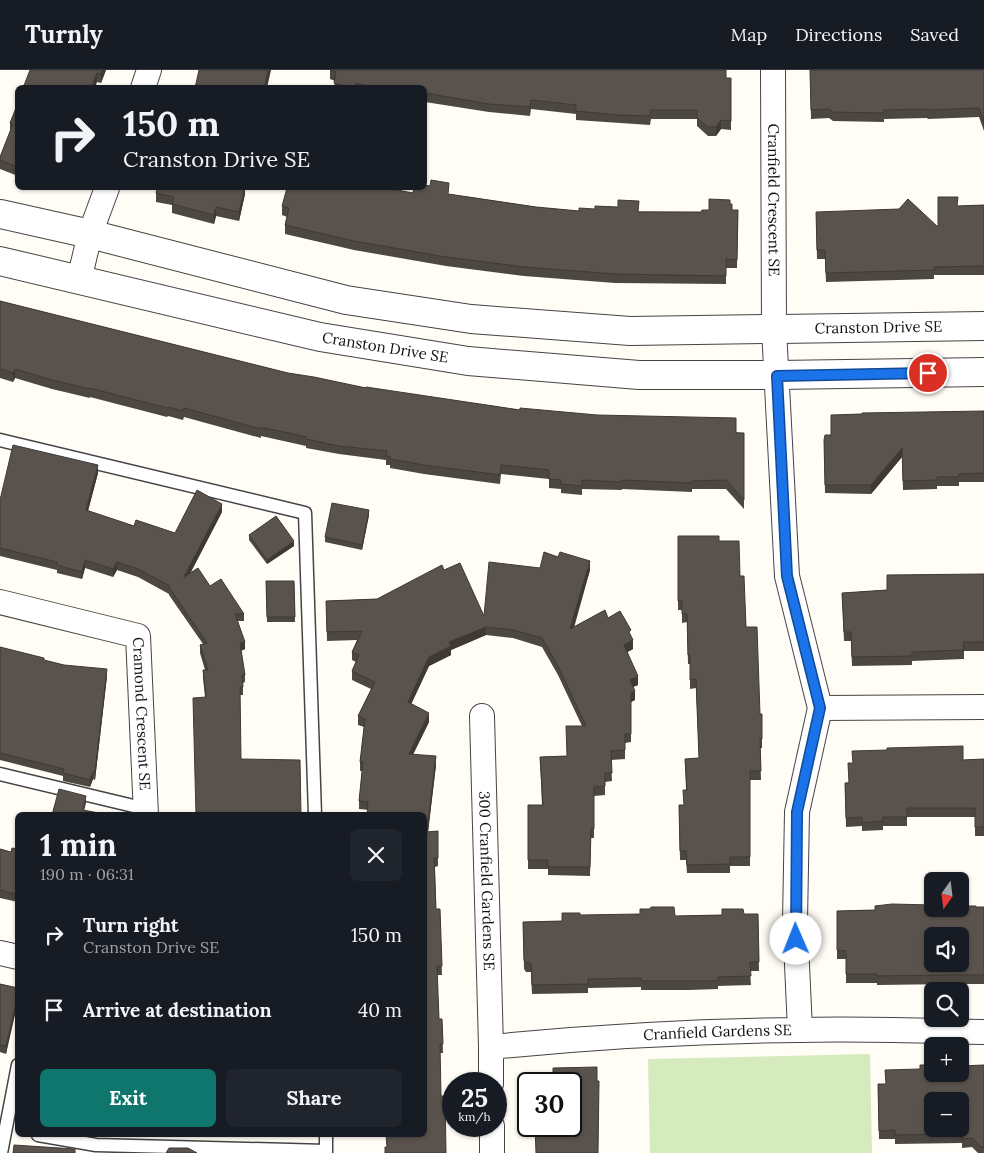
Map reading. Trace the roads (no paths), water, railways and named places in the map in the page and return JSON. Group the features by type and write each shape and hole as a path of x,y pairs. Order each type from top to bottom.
{"street":[{"path":"144,85 150,70"},
{"name":"Cranfield Crescent SE","path":"773,70 774,329"},
{"path":"79,280 90,234 106,190"},
{"name":"Cranston Drive SE","path":"0,214 90,234 346,300 471,319 630,331 984,326"},
{"name":"Cranston Drive SE","path":"0,261 320,337 468,361 639,375 777,376 984,372"},
{"path":"774,329 777,376"},
{"name":"Cranfield Gardens SE","path":"491,1046 625,1036 800,1030 795,921 797,812 820,708 787,576 777,376"},
{"name":"Cramond Crescent SE","path":"0,602 138,636 146,812"},
{"path":"820,708 984,707"},
{"name":"300 Cranfield Gardens SE","path":"482,716 491,1046"},
{"path":"0,953 15,956"},
{"path":"800,1030 984,1032"},
{"path":"491,1046 491,1072"},
{"path":"492,1137 492,1153"}],"lane":[{"path":"0,440 305,513 315,812"},
{"path":"0,774 146,812"},
{"path":"1,1153 15,1079"},
{"path":"4,1129 15,1131"},
{"path":"50,1137 96,1145 326,1152 326,1137"}]}
